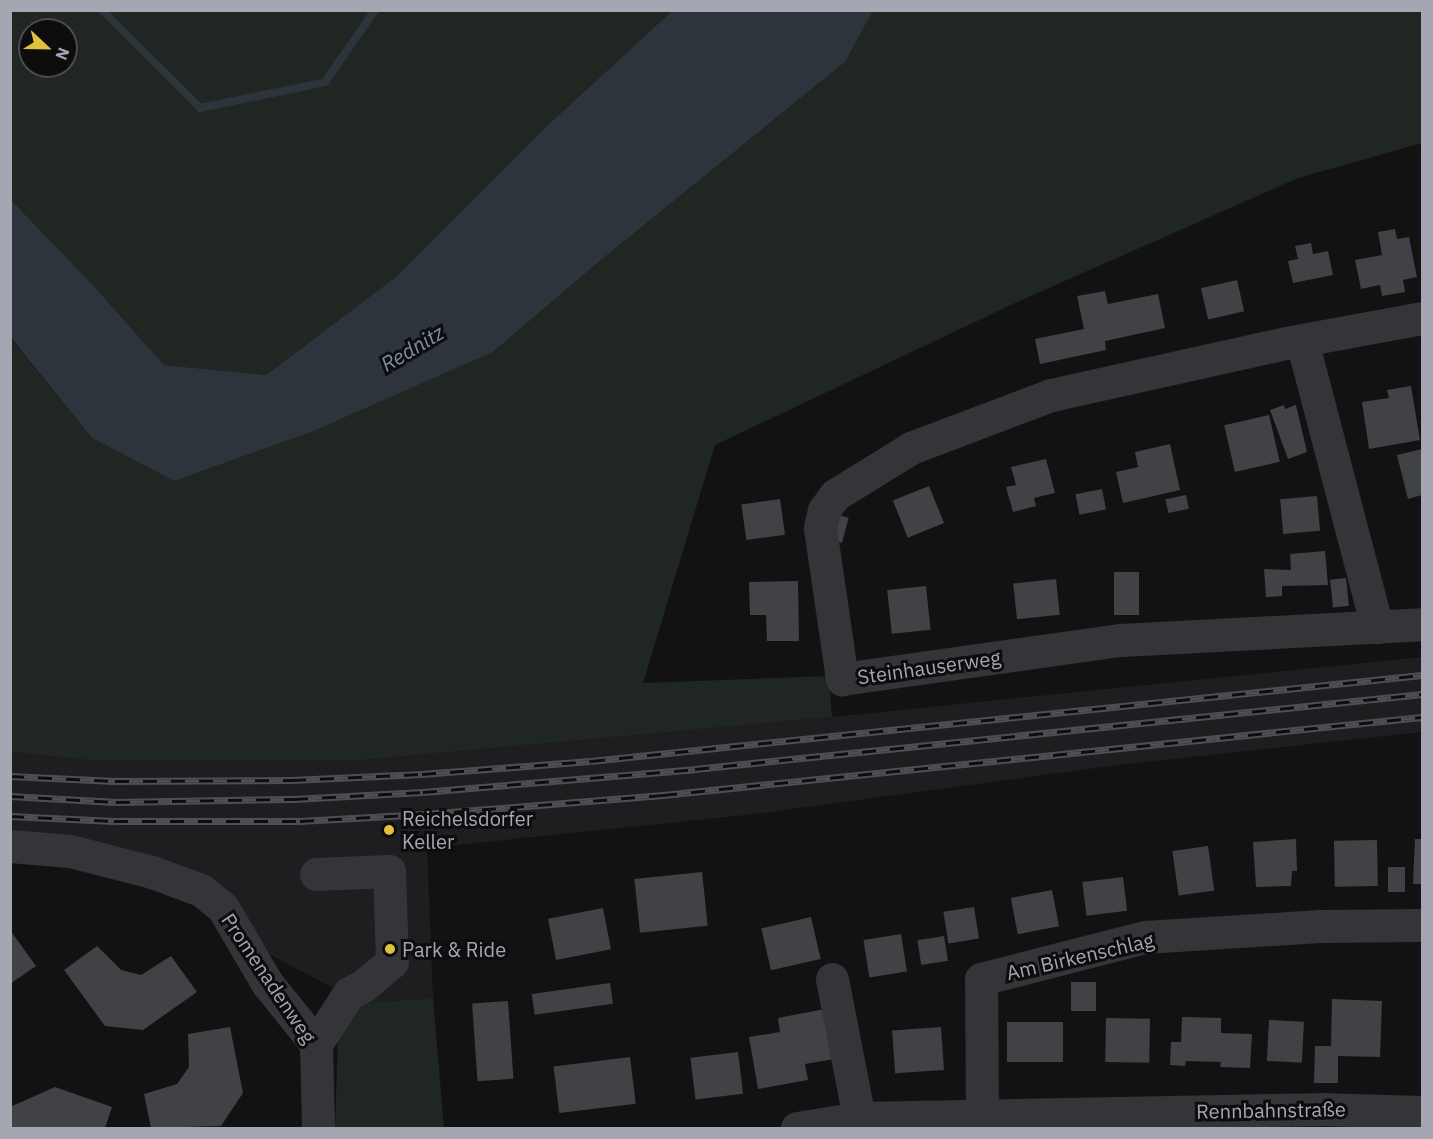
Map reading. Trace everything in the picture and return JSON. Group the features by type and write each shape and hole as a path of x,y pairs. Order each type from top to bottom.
{"street":[{"name":"Steinhauserweg","path":"1422,318 1302,341 1051,395 911,447 835,495 824,510 820,528 842,679 1120,640 1422,624"},
{"path":"1302,341 1377,627"},
{"name":"Promenadenweg","path":"10,846 70,851 152,872 201,890 223,909 267,983 316,1044 318,1128"},
{"path":"316,874 388,871 392,962 363,986 349,993 316,1044"},
{"name":"Am Birkenschlag","path":"982,1115 981,979 1145,937 1320,926 1422,925"},
{"path":"832,979 860,1118"},
{"name":"Rennbahnstraße","path":"797,1128 860,1118 1320,1108 1422,1112"}],"shaded area":[{"path":"11,11 672,11 549,124 397,276 266,375 164,365 92,284 11,200"},
{"path":"873,11 1422,11 1422,143 1298,178 1015,303 715,445 643,683 829,676 832,717 362,760 87,760 11,752 10,338 92,438 174,481 314,431 493,352 601,260 845,62"},
{"path":"1422,657 1422,732 1117,765 755,814 427,848 433,998 362,1003 225,931 217,888 11,840 10,752 87,760 362,760 832,717"},
{"path":"433,998 444,1128 335,1128 338,1037 362,1003"}],"water":[{"name":"Rednitz","path":"672,11 873,11 845,62 601,260 493,352 314,431 174,481 92,438 11,338 11,200 92,284 164,365 266,375 397,276 549,124"}],"building":[{"path":"1395,229 1397,239 1409,237 1417,277 1403,280 1405,292 1382,296 1380,285 1361,289 1355,260 1382,255 1378,232"},
{"path":"1311,243 1313,254 1328,251 1333,275 1293,283 1288,261 1298,259 1295,246"},
{"path":"1237,280 1244,311 1208,320 1201,288"},
{"path":"1105,291 1108,304 1158,294 1165,328 1105,341 1106,350 1040,364 1035,339 1084,329 1077,296"},
{"path":"1411,386 1420,440 1369,449 1362,402 1389,398 1387,390"},
{"path":"1284,405 1285,409 1296,405 1307,452 1288,459 1270,410"},
{"path":"1269,415 1280,462 1235,472 1224,425"},
{"path":"1170,444 1180,490 1123,503 1116,472 1138,467 1135,452"},
{"path":"1422,449 1422,495 1408,499 1397,455"},
{"path":"1046,459 1055,493 1034,498 1036,506 1013,512 1006,487 1016,485 1011,467"},
{"path":"929,486 944,523 908,538 893,501"},
{"path":"1102,489 1106,510 1080,515 1075,494"},
{"path":"1186,495 1189,509 1168,513 1165,499"},
{"path":"1317,496 1320,531 1283,534 1280,499"},
{"path":"780,499 785,535 746,540 741,504"},
{"path":"838,515 849,518 842,543 831,540"},
{"path":"1325,551 1328,585 1282,586 1282,596 1266,597 1264,569 1291,570 1290,554"},
{"path":"1114,572 1139,572 1139,615 1114,615"},
{"path":"1346,578 1349,606 1333,608 1330,580"},
{"path":"1056,579 1060,615 1017,619 1013,583"},
{"path":"798,581 799,641 767,641 766,615 750,615 749,582"},
{"path":"926,586 931,630 892,634 887,590"},
{"path":"1296,839 1297,871 1292,871 1291,886 1256,887 1253,842"},
{"path":"1415,839 1422,839 1422,884 1413,884"},
{"path":"1377,840 1378,886 1335,887 1334,841"},
{"path":"1208,846 1214,891 1179,896 1172,851"},
{"path":"1388,867 1405,867 1405,892 1388,892"},
{"path":"702,872 708,926 640,933 634,879"},
{"path":"1123,877 1127,911 1086,916 1082,882"},
{"path":"1052,890 1059,926 1018,934 1011,898"},
{"path":"974,907 979,939 948,943 943,912"},
{"path":"603,908 611,949 556,960 548,919"},
{"path":"811,917 821,959 771,970 761,928"},
{"path":"10,930 36,966 10,984"},
{"path":"901,934 907,972 869,977 863,940"},
{"path":"944,936 948,961 921,965 917,940"},
{"path":"97,946 121,970 141,975 171,956 197,992 143,1030 105,1026 64,970"},
{"path":"1071,982 1096,982 1096,1011 1071,1011"},
{"path":"610,983 613,1004 535,1015 532,994"},
{"path":"1332,999 1382,1001 1380,1057 1338,1056 1338,1083 1314,1083 1315,1046 1331,1046"},
{"path":"508,1001 513,1079 478,1081 472,1004"},
{"path":"825,1009 834,1059 805,1064 808,1080 758,1089 749,1037 780,1032 778,1018"},
{"path":"1182,1017 1221,1018 1221,1033 1252,1034 1250,1068 1220,1067 1221,1062 1186,1061 1185,1066 1170,1065 1171,1042 1181,1042"},
{"path":"1106,1018 1150,1019 1149,1063 1105,1062"},
{"path":"1269,1020 1304,1022 1302,1063 1267,1061"},
{"path":"1007,1022 1063,1022 1063,1062 1007,1062"},
{"path":"230,1027 243,1093 221,1126 151,1128 144,1094 177,1084 189,1067 188,1034"},
{"path":"941,1027 944,1070 895,1073 892,1030"},
{"path":"738,1052 743,1094 695,1100 690,1058"},
{"path":"630,1057 636,1104 559,1113 554,1066"},
{"path":"55,1087 112,1107 105,1128 10,1128 10,1107"}],"waterway":[{"path":"102,10 200,108 325,82 375,10"}],"railway":[{"path":"10,776 115,781 292,780 422,774 591,761 1422,675"},
{"path":"10,796 116,802 294,799 423,792 695,769 1422,694"},
{"path":"10,816 114,821 300,821 426,814 663,795 1422,717"}],"place":[{"name":"Reichelsdorfer Keller","path":"389,830"},
{"name":"Park & Ride","path":"390,949"}]}
